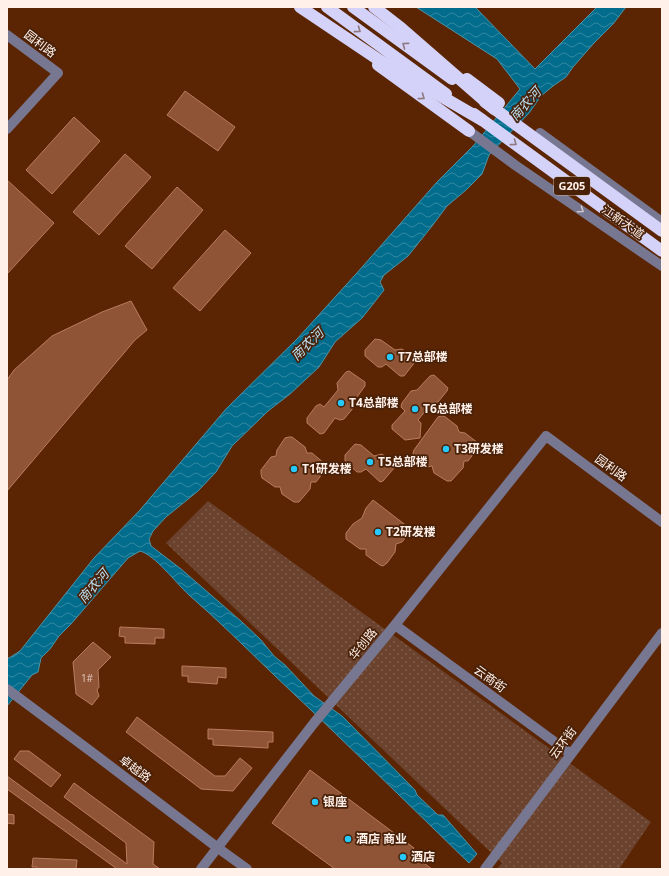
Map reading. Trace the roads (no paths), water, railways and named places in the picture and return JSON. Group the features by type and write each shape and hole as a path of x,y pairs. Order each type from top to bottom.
{"highway":[{"path":"300,7 379,60 482,120"},
{"path":"300,7 469,132"},
{"name":"G205","path":"327,7 482,120"},
{"name":"G205","path":"353,7 494,104"},
{"path":"371,7 494,104 540,134"},
{"path":"374,7 402,28 494,104"},
{"name":"江新大道","path":"494,104 662,231"},
{"name":"江新大道","path":"482,120 662,251"}],"street":[{"name":"园利路","path":"7,35 58,73 7,129"},
{"name":"江新大道","path":"469,132 662,266"},
{"name":"江新大道","path":"540,134 662,222"},
{"name":"园利路","path":"546,436 662,522"},
{"name":"华创路","path":"201,869 314,723 395,625 546,436"},
{"name":"云商街","path":"395,625 571,754"},
{"name":"云环街","path":"485,869 662,633"},
{"name":"卓越路","path":"7,689 247,869"}],"water":[{"name":"南农河","path":"416,7 475,7 535,69 597,7 626,7 566,77 541,96 529,113 489,155 482,174 447,206 408,256 384,275 380,282 384,290 362,318 335,342 319,367 290,394 268,411 232,446 216,472 198,491 166,517 153,531 149,539 151,546 181,569 242,622 314,696 342,716 415,790 417,795 438,815 443,815 477,854 469,863 347,744 189,595 159,564 140,551 128,558 59,636 50,649 41,658 38,672 32,675 7,706 7,658 20,651 94,558 140,510 226,409 297,339 437,182 474,145 520,89 497,59"}],"place":[{"name":"T7总部楼","path":"390,357"},
{"name":"T4总部楼","path":"341,403"},
{"name":"T6总部楼","path":"415,409"},
{"name":"T3研发楼","path":"446,449"},
{"name":"T5总部楼","path":"370,462"},
{"name":"T1研发楼","path":"294,469"},
{"name":"T2研发楼","path":"378,532"},
{"name":"银座","path":"315,802"},
{"name":"酒店 商业","path":"348,839"},
{"name":"酒店","path":"403,857"}]}
